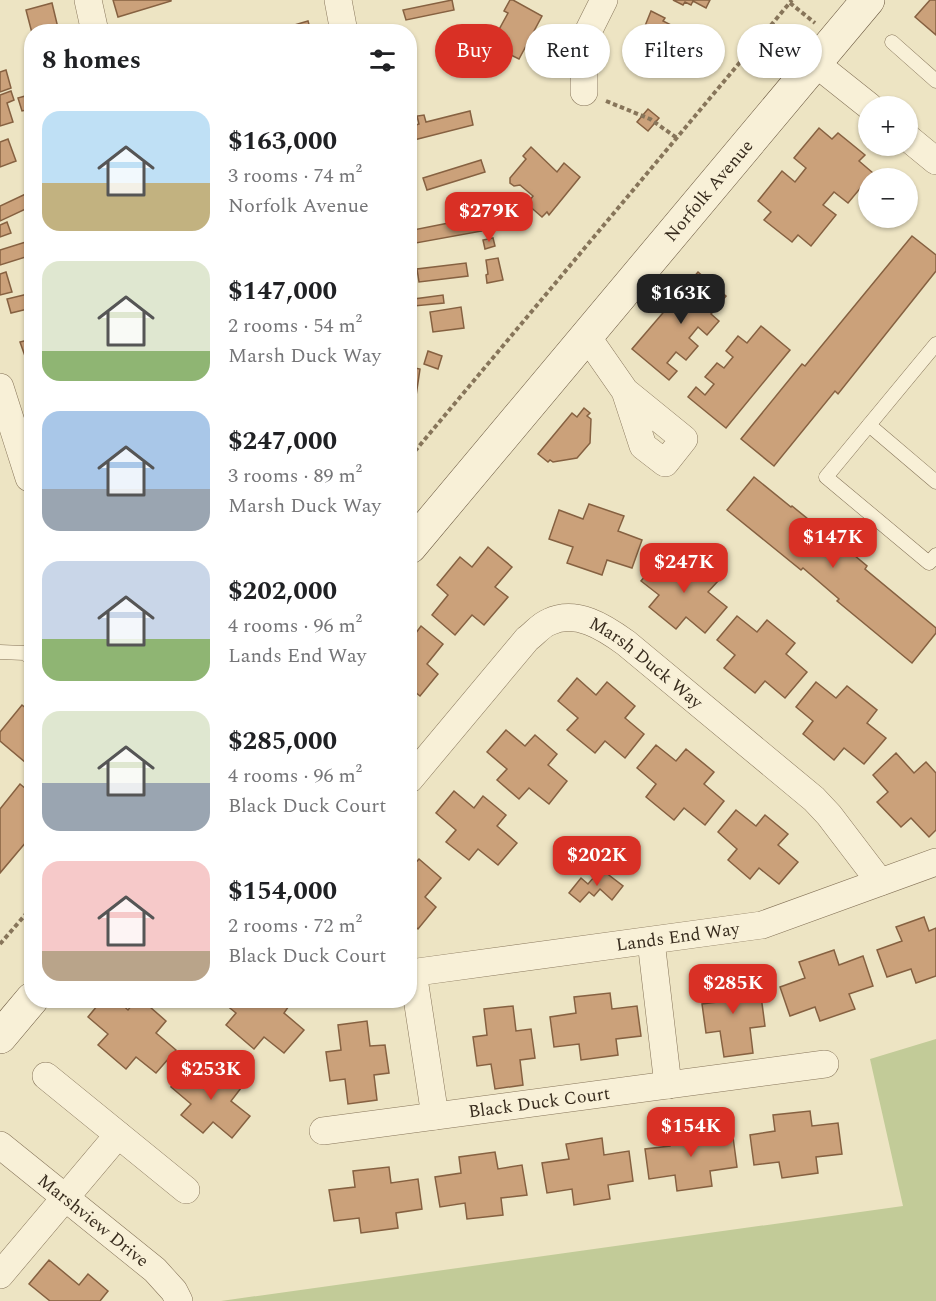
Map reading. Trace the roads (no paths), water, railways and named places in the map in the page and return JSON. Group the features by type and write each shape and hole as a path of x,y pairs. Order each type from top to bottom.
{"main road":[{"name":"Norfolk Avenue","path":"822,55 868,0"},
{"name":"Norfolk Avenue","path":"417,539 802,78"},
{"path":"0,1037 24,1008"}],"street":[{"path":"88,0 94,24"},
{"path":"338,0 342,24"},
{"path":"584,92 584,40 604,0"},
{"path":"822,69 858,97"},
{"path":"918,146 936,160"},
{"path":"586,335 625,391"},
{"path":"0,387 24,460"},
{"name":"Marsh Duck Way","path":"417,771 527,639 548,622 568,616 592,622 626,643 814,799 880,882"},
{"name":"Lands End Way","path":"417,972 762,925 936,862"},
{"path":"651,941 668,1085"},
{"path":"417,1004 435,1116"},
{"name":"Black Duck Court","path":"323,1131 825,1064"},
{"path":"46,1076 186,1190"},
{"path":"0,1275 118,1135"},
{"name":"Marshview Drive","path":"0,1145 155,1270 174,1291 179,1301"}],"lane":[{"path":"892,42 936,81"},
{"path":"936,344 826,477 929,563 936,555"},
{"path":"869,425 936,482"},
{"path":"0,652 24,653"}]}
